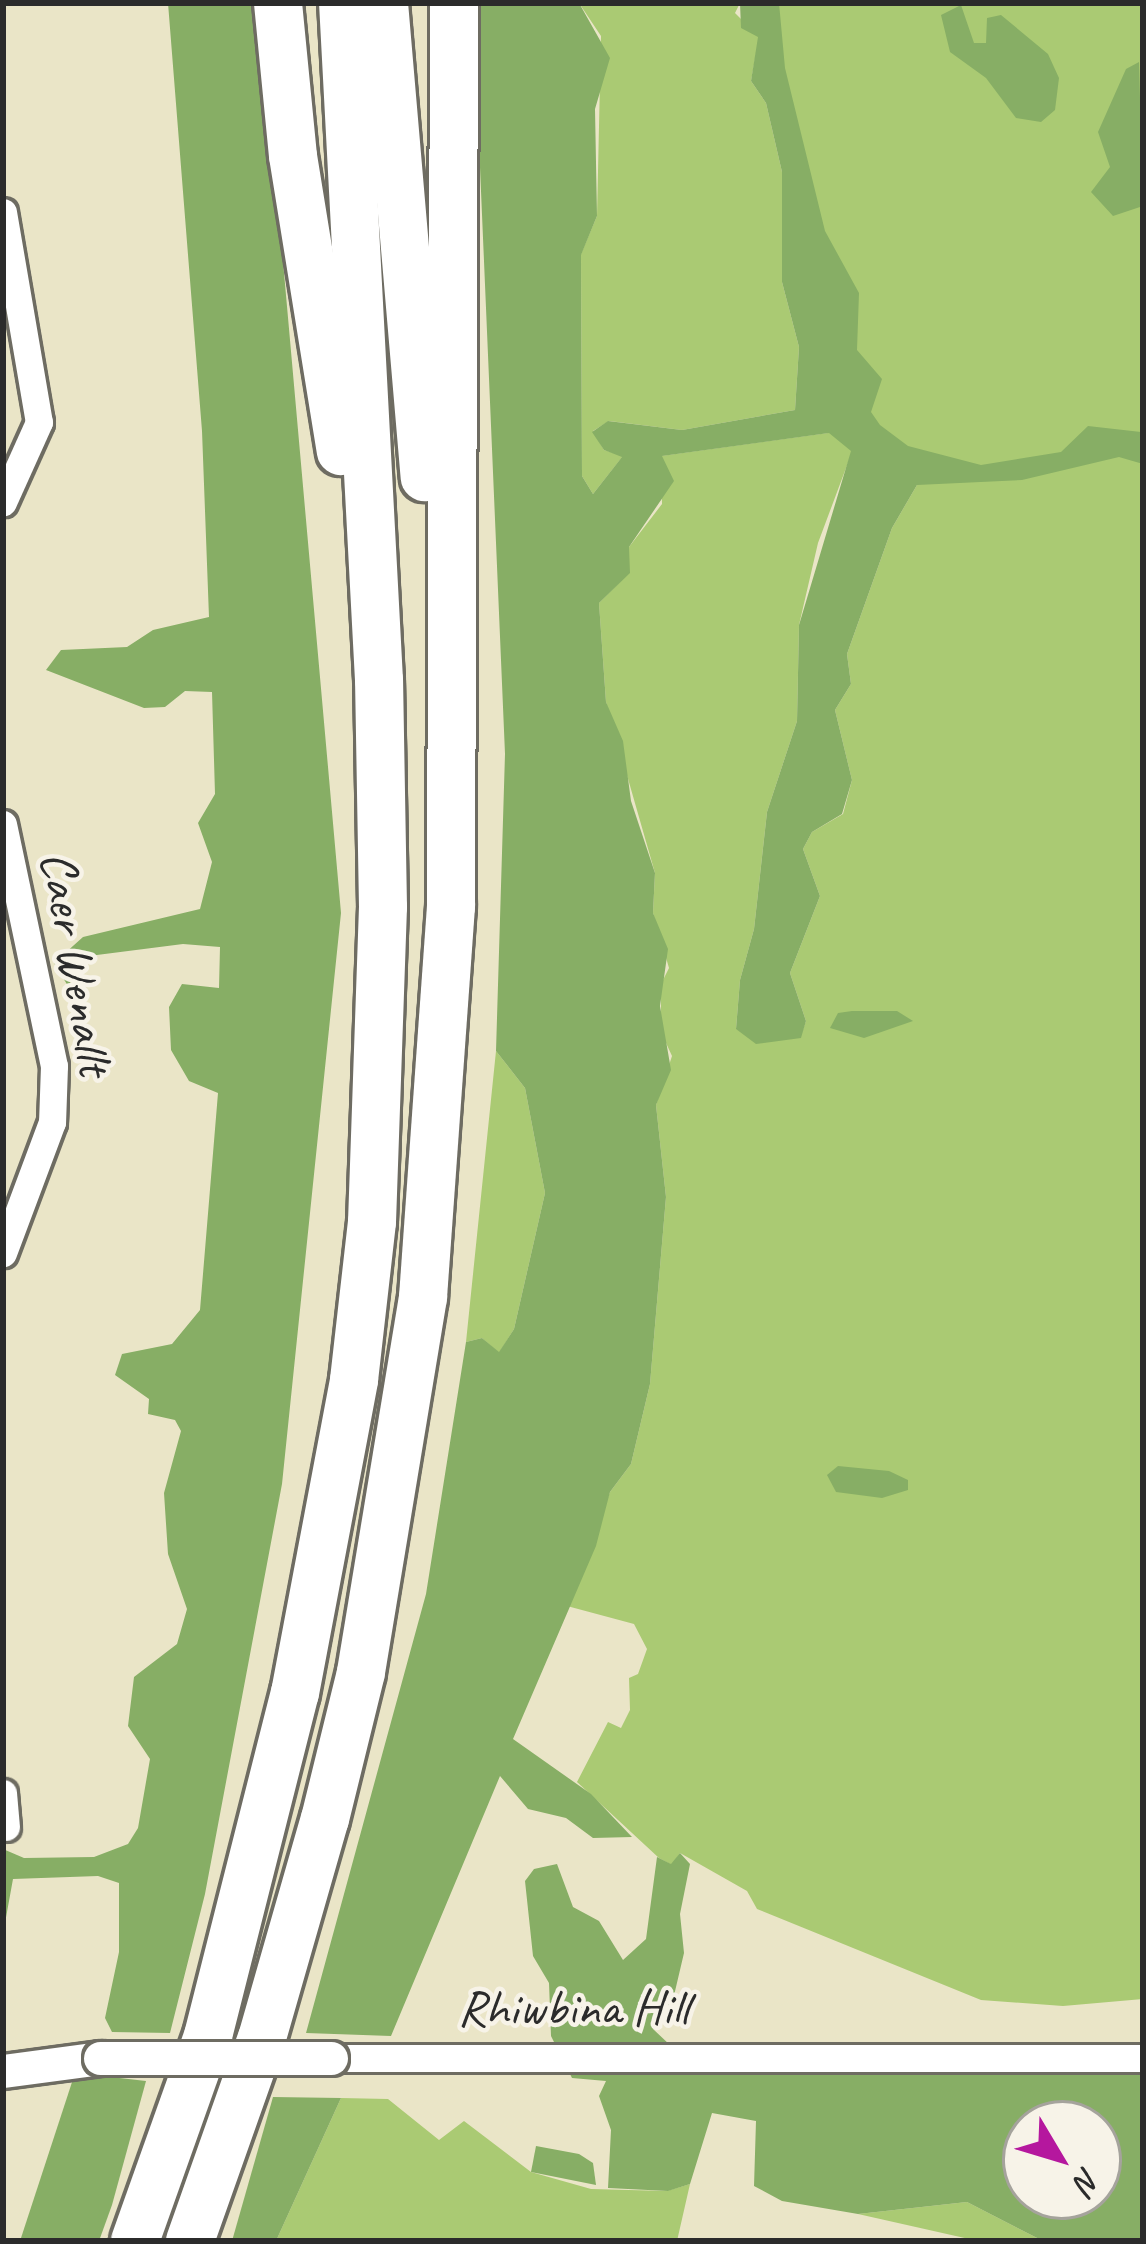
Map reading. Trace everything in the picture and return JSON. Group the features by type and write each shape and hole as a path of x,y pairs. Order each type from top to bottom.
{"highway":[{"path":"278,3 292,156 379,680"},
{"path":"135,2241 208,2036 253,1869 300,1672 354,1380 381,1058 379,680 343,3"},
{"path":"384,3 430,523 451,907"},
{"path":"190,2241 262,2038 361,1672 423,1298 451,907 454,3"}],"street":[{"path":"3,212 39,422 3,502"},
{"name":"Caer Wenallt","path":"3,824 54,1066 52,1122 3,1252"},
{"path":"3,1792 6,1827"},
{"name":"Rhiwbina Hill","path":"3,2071 100,2058 1143,2058"}],"green space":[{"path":"168,3 260,3 341,913 282,1484 205,1894 170,2033 112,2032 105,2018 119,1952 119,1883 98,1876 13,1879 3,1934 3,1849 24,1858 94,1857 128,1844 138,1828 150,1759 128,1726 134,1677 177,1644 187,1609 168,1554 164,1493 181,1431 175,1420 148,1414 149,1399 115,1375 122,1354 172,1344 200,1310 218,1093 189,1081 171,1050 169,1007 182,984 219,988 220,947 183,944 89,956 68,986 54,963 83,937 200,909 212,862 198,823 215,794 212,692 185,691 165,707 144,708 46,670 61,650 127,647 153,630 209,617 202,431"},
{"path":"473,3 579,3 610,58 595,109 597,216 581,255 582,476 593,494 622,457 604,450 592,432 608,421 682,430 795,410 799,347 782,282 782,172 766,103 751,81 758,37 741,28 740,3 779,3 785,68 825,231 859,293 857,350 882,379 871,412 880,425 908,446 981,465 1061,452 1088,426 1141,432 1143,464 1119,457 1022,480 917,485 892,528 847,654 851,684 835,710 852,780 842,814 812,832 803,849 820,896 790,973 806,1021 801,1038 756,1044 736,1029 740,980 754,929 767,812 797,721 799,625 851,451 829,433 662,456 674,481 629,547 630,573 599,603 606,702 623,741 631,801 655,873 653,913 668,949 660,1006 671,1070 656,1105 666,1197 650,1384 631,1464 610,1492 596,1546 513,1739 591,1794 632,1837 593,1838 566,1818 528,1809 500,1776 391,2036 306,2033 426,1594 466,1342 482,1338 499,1352 514,1329 545,1193 525,1088 496,1051 505,754"},
{"path":"579,3 740,3 735,13 759,37 751,81 766,103 782,172 782,282 799,347 795,410 682,430 609,421 593,431 604,450 623,456 593,494 582,476 581,254 597,216 601,36"},
{"path":"767,3 1143,3 1143,1999 1063,2006 981,2000 757,1909 747,1891 680,1853 672,1865 659,1858 577,1782 608,1722 621,1728 630,1710 629,1678 638,1674 647,1649 634,1624 567,1606 610,1492 631,1464 650,1384 666,1197 656,1105 672,1056 661,1032 661,984 669,968 653,913 655,873 606,702 599,603 629,573 629,547 662,504 661,456 828,433","holes":["852,452 917,485 892,528 847,654 851,684 835,710 852,780 843,814 812,832 803,849 820,896 790,973 806,1021 800,1038 736,1029 740,980 754,929 767,812 797,721 799,625 818,543"]},
{"path":"961,5 974,43 986,43 987,18 1001,15 1048,54 1059,78 1055,110 1041,122 1016,118 986,78 950,52 941,15"},
{"path":"1139,62 1143,206 1113,216 1091,192 1110,167 1098,132 1126,69"},
{"path":"897,1011 913,1021 864,1038 830,1028 838,1013"},
{"path":"496,1051 525,1088 545,1193 514,1329 499,1353 482,1338 466,1342"},
{"path":"838,1466 889,1471 908,1480 908,1490 882,1498 836,1492 827,1475"},
{"path":"680,1853 690,1864 680,1914 684,1953 672,2004 653,2029 670,2045 1143,2058 1143,2241 1043,2241 1002,2220 1122,2220 1122,2100 1002,2100 1002,2220 967,2202 858,2214 782,2201 754,2186 756,2121 712,2113 690,2184 668,2191 608,2188 611,2130 599,2096 606,2081 572,2078 551,2036 549,1983 533,1956 525,1881 534,1869 557,1864 573,1907 599,1921 623,1960 646,1939 657,1857 671,1864"},
{"path":"75,2073 146,2081 112,2205 99,2241 20,2241"},
{"path":"273,2097 341,2098 276,2241 232,2241"},
{"path":"341,2098 388,2099 439,2140 464,2121 531,2172 591,2189 667,2191 690,2184 677,2241 276,2241"},
{"path":"536,2146 579,2154 593,2163 596,2185 531,2172"},
{"path":"967,2202 1043,2241 978,2241 858,2214"}]}
